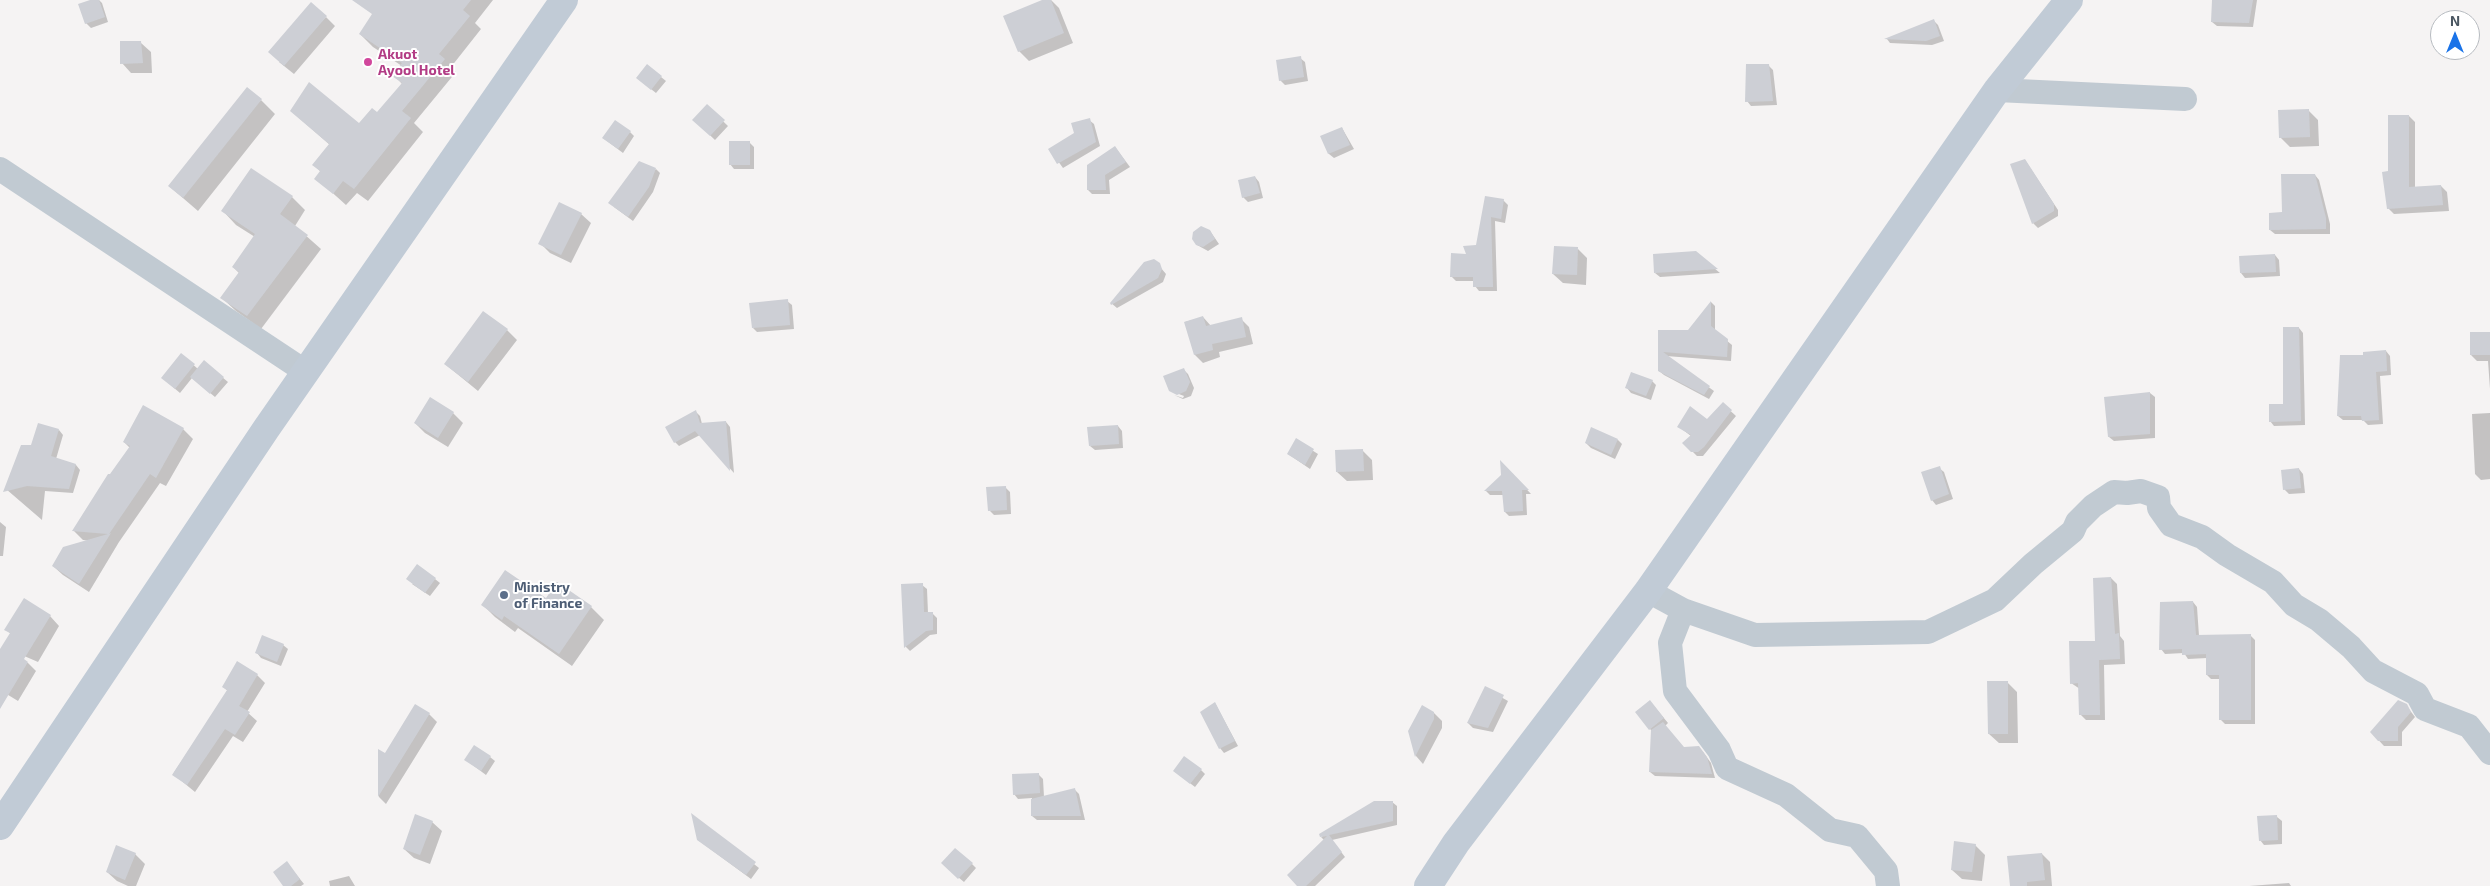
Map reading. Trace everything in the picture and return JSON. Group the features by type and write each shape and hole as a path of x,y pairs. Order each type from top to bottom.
{"street":[{"path":"0,826 306,372 564,0"},
{"path":"1428,886 1456,843 1648,591 1997,90 2069,0"},
{"path":"1997,90 2185,99"},
{"path":"0,169 306,372"},
{"path":"1648,591 1683,610 1754,635 1928,632 1995,600 2033,564 2073,531 2077,522 2093,506 2114,492 2127,494 2141,491 2158,497 2159,508 2171,525 2194,534 2273,582 2294,605 2319,620 2351,647 2373,672 2417,694 2425,709 2470,726 2490,753"},
{"path":"1683,610 1670,643 1675,692 1719,750 1727,768 1786,795 1830,830 1856,836 1886,871 1888,886"}],"building":[{"path":"90,0 99,0 105,17 85,24 78,4"},
{"path":"352,0 471,0 463,10 470,16 439,54 445,59 402,111 411,118 354,189 343,181 333,194 314,179 320,171 312,165 329,144 290,111 309,82 359,123 372,108 377,112 402,83 392,76 402,63 359,34 372,14"},
{"path":"1042,0 1051,0 1064,33 1018,52 1003,16"},
{"path":"2212,0 2253,0 2249,23 2211,22"},
{"path":"311,2 327,16 284,66 268,52"},
{"path":"1934,19 1940,36 1926,41 1884,39"},
{"path":"120,41 141,41 143,63 120,64"},
{"path":"1301,56 1304,77 1279,81 1276,60"},
{"path":"647,64 662,76 651,90 636,78"},
{"path":"1746,64 1769,64 1773,101 1745,102"},
{"path":"247,87 262,99 183,198 168,186"},
{"path":"707,104 725,120 710,136 692,120"},
{"path":"2309,109 2310,137 2279,138 2278,110"},
{"path":"2388,115 2409,115 2409,187 2441,185 2443,205 2387,209 2382,172 2388,171"},
{"path":"1090,118 1096,142 1057,164 1048,149 1074,133 1071,123"},
{"path":"615,120 631,131 618,149 602,138"},
{"path":"1342,127 1350,145 1328,154 1320,136"},
{"path":"729,141 750,141 750,165 729,165"},
{"path":"1115,146 1126,162 1105,175 1106,190 1087,190 1087,165"},
{"path":"2025,159 2054,204 2054,211 2032,224 2010,164"},
{"path":"639,161 656,168 649,187 628,217 608,203"},
{"path":"251,168 293,196 280,214 308,235 247,316 220,298 239,272 232,267 255,234 221,211"},
{"path":"2281,174 2315,174 2326,218 2326,229 2269,230 2269,213 2282,212"},
{"path":"1255,176 1260,193 1242,198 1238,180"},
{"path":"1485,196 1504,199 1501,219 1491,217 1493,287 1473,287 1473,277 1450,277 1451,253 1466,254 1463,246 1476,245"},
{"path":"559,202 582,213 561,255 538,244"},
{"path":"1201,226 1210,230 1215,239 1203,247 1196,245 1192,239 1193,232"},
{"path":"1554,246 1578,247 1577,275 1552,274"},
{"path":"1696,251 1718,269 1654,273 1653,254"},
{"path":"2275,254 2276,272 2240,273 2239,256"},
{"path":"1154,259 1160,263 1162,269 1158,278 1111,305 1110,303 1144,262"},
{"path":"788,299 790,325 752,328 749,303"},
{"path":"1711,301 1711,326 1728,339 1727,357 1663,352 1710,386 1704,395 1658,371 1658,330 1688,330"},
{"path":"483,311 508,329 468,382 444,364"},
{"path":"1203,316 1206,326 1242,317 1246,337 1212,344 1213,350 1194,355 1184,322"},
{"path":"2283,327 2299,327 2301,421 2269,422 2269,404 2283,404"},
{"path":"2470,332 2490,332 2490,355 2470,355"},
{"path":"2386,350 2387,371 2376,372 2379,420 2362,421 2361,416 2337,416 2340,355 2363,355 2363,352"},
{"path":"181,353 195,364 175,389 161,378"},
{"path":"204,360 224,377 210,394 190,377"},
{"path":"1184,368 1190,382 1186,391 1177,395 1169,391 1163,376"},
{"path":"1631,372 1653,380 1646,396 1625,388"},
{"path":"2150,392 2150,434 2108,437 2104,397"},
{"path":"430,397 454,412 438,438 414,423"},
{"path":"1723,402 1732,410 1704,447 1698,452 1691,452 1682,443 1691,435 1677,427 1690,406 1707,419"},
{"path":"143,405 184,428 156,478 150,474 109,534 111,533 79,584 52,566 63,547 108,534 72,531 108,474 110,474 130,446 123,442"},
{"path":"696,410 700,423 726,421 730,471 695,431 674,443 665,427"},
{"path":"38,423 59,429 51,456 76,464 69,489 27,486 3,492 21,445 31,445"},
{"path":"1118,425 1119,444 1089,446 1087,427"},
{"path":"1591,427 1618,439 1611,455 1585,443"},
{"path":"1296,438 1314,449 1305,465 1287,454"},
{"path":"1363,449 1364,471 1336,472 1335,450"},
{"path":"1500,460 1529,490 1522,490 1523,511 1504,512 1502,491 1484,491 1501,475"},
{"path":"1940,466 1949,494 1931,501 1921,472"},
{"path":"2299,468 2301,488 2283,490 2281,470"},
{"path":"1006,486 1007,510 988,511 986,487"},
{"path":"417,564 436,578 425,593 406,579"},
{"path":"505,570 546,598 557,582 592,606 559,654 504,616 502,620 481,605"},
{"path":"2111,577 2115,634 2119,633 2120,659 2099,660 2100,715 2079,715 2078,683 2070,684 2069,641 2095,641 2093,578"},
{"path":"923,583 924,612 933,612 933,630 926,631 904,648 901,584"},
{"path":"24,598 51,615 24,659 28,662 0,709 0,649 10,633 4,630"},
{"path":"2193,601 2196,635 2251,634 2251,720 2219,720 2219,675 2206,675 2206,654 2182,655 2182,649 2159,650 2160,602"},
{"path":"262,635 284,644 277,662 255,653"},
{"path":"237,661 258,674 239,706 250,712 235,735 225,729 187,785 172,775 227,690 222,687"},
{"path":"1987,681 2008,681 2008,734 1988,734"},
{"path":"1485,686 1504,695 1488,728 1467,723"},
{"path":"1650,700 1664,718 1649,730 1635,712"},
{"path":"2398,700 2407,704 2411,712 2398,727 2398,741 2378,741 2370,732"},
{"path":"1215,702 1235,741 1219,749 1200,712"},
{"path":"415,704 430,713 378,797 378,749 385,753"},
{"path":"1422,705 1434,712 1434,719 1415,757 1408,731"},
{"path":"1663,722 1684,747 1699,746 1707,757 1712,774 1649,772 1651,730"},
{"path":"474,745 491,756 481,771 464,760"},
{"path":"1184,756 1202,769 1190,784 1173,771"},
{"path":"1039,773 1040,793 1013,795 1012,774"},
{"path":"1075,788 1081,816 1031,816 1031,799"},
{"path":"1374,801 1393,801 1393,821 1329,835 1342,852 1306,886 1297,886 1287,875 1327,836 1320,837 1319,834"},
{"path":"691,813 756,862 746,875 697,840"},
{"path":"415,814 433,821 420,855 403,849"},
{"path":"2277,815 2278,840 2259,841 2257,816"},
{"path":"1954,841 1976,844 1972,872 1951,870"},
{"path":"116,845 136,853 125,880 106,872"},
{"path":"955,848 973,863 958,879 941,863"},
{"path":"2042,853 2045,880 2027,882 2027,886 2010,886 2007,856"},
{"path":"287,861 300,879 291,886 283,886 273,872"}],"place":[{"name":"Akuot Ayool Hotel","path":"368,62"},
{"name":"Ministry of Finance","path":"504,595"}]}
